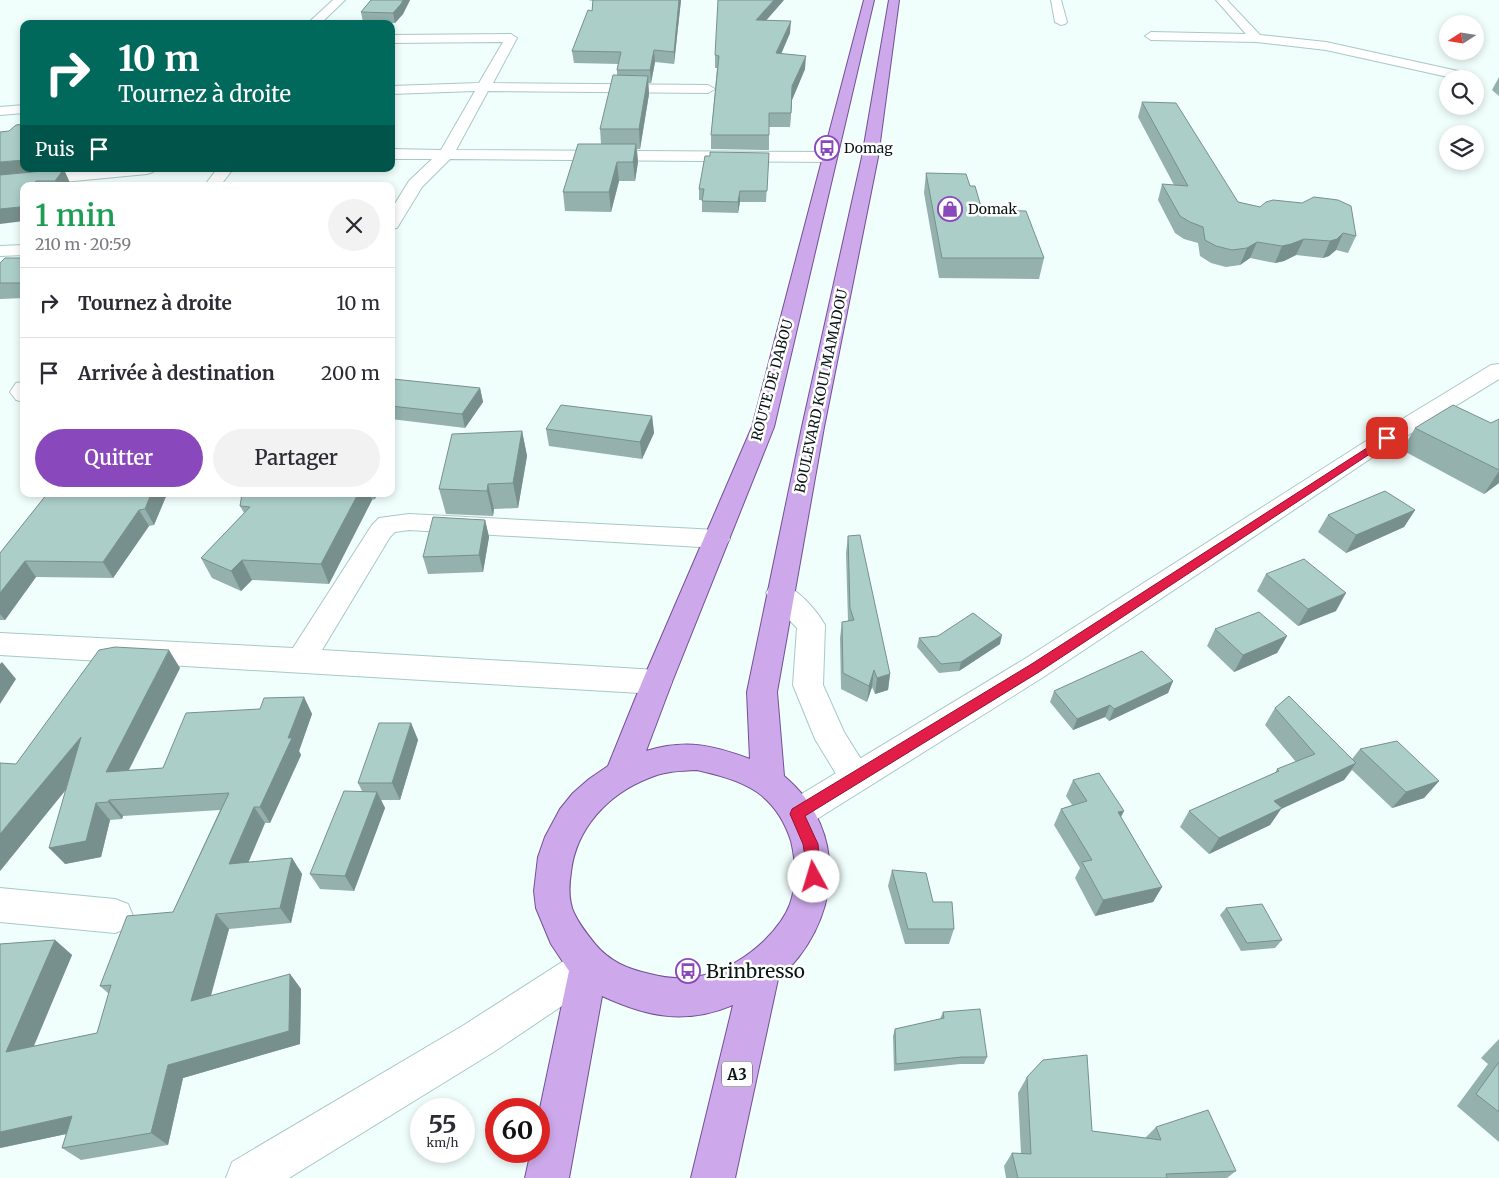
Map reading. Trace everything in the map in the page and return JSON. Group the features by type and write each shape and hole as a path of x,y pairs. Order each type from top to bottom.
{"main road":[{"name":"ROUTE DE DABOU","path":"622,774 657,682 762,427 869,0"},
{"name":"BOULEVARD KOUI MAMADOU","path":"768,782 762,692 780,593 870,157 894,0"},
{"path":"697,757 735,765 768,782 784,797 797,814 810,844 814,877 807,911 789,944 761,971 720,992 672,998 627,989 589,966 564,934 551,898 553,860 567,824 591,795 622,774 659,760 697,757"},
{"path":"547,1178 589,966"},
{"name":"A3","path":"713,1178 761,971"}],"street":[{"path":"318,20 340,0"},
{"path":"1056,0 1061,22"},
{"path":"1221,0 1256,38"},
{"path":"1151,36 1256,38 1326,46 1439,71"},
{"path":"395,39 511,38 447,153 415,184 395,217"},
{"path":"395,90 484,87 708,89"},
{"path":"0,111 20,109"},
{"path":"395,154 829,157"},
{"path":"0,183 105,172"},
{"path":"215,182 223,172"},
{"path":"0,251 20,250"},
{"path":"797,814 1034,668 1371,448 1499,370"},
{"path":"302,660 381,531 388,524 409,522 717,539"},
{"path":"780,593 812,625 808,684 830,739 856,777"},
{"path":"0,644 657,682"},
{"path":"0,905 115,916"},
{"path":"248,1178 478,1039 589,966"}],"building":[{"path":"371,0 403,0 393,13 361,12"},
{"path":"593,0 679,0 674,52 654,50 650,70 617,70 621,52 572,51 588,10 592,11"},
{"path":"718,0 774,0 756,20 791,21 776,53 806,56 792,86 791,113 769,113 769,135 711,135 719,56 715,55"},
{"path":"613,75 648,76 639,129 600,129"},
{"path":"1142,102 1176,103 1238,202 1260,207 1266,202 1273,200 1302,203 1314,197 1338,200 1351,206 1356,236 1343,233 1337,239 1330,241 1304,239 1282,246 1257,242 1247,248 1232,250 1216,246 1205,240 1203,227 1180,216 1162,184 1188,186"},
{"path":"20,124 20,160 0,162 0,132 9,131 16,125"},
{"path":"578,144 636,144 633,162 617,162 609,192 563,192"},
{"path":"710,152 769,153 767,191 740,191 738,202 702,201 704,189 699,189 705,156 710,156"},
{"path":"62,172 55,181 20,182 20,207 0,209 0,175"},
{"path":"926,173 966,174 970,186 975,186 982,210 1026,211 1044,258 942,258"},
{"path":"5,258 20,258 20,283 0,283 0,263"},
{"path":"395,379 480,388 462,414 395,406"},
{"path":"561,405 652,416 640,442 546,429"},
{"path":"1453,405 1491,423 1499,419 1499,470 1415,428"},
{"path":"522,431 513,483 488,484 487,491 439,489 452,434"},
{"path":"1385,491 1415,510 1356,535 1328,515"},
{"path":"45,497 150,497 145,509 139,510 103,562 25,561 0,593 0,553"},
{"path":"242,497 356,497 321,564 242,560 231,571 201,558 250,507 240,506"},
{"path":"433,517 485,520 479,555 423,557"},
{"path":"860,535 890,674 877,678 874,670 869,686 843,673 842,622 854,620 850,608 848,536"},
{"path":"1304,559 1346,593 1308,609 1266,574"},
{"path":"1259,612 1287,636 1243,655 1215,629"},
{"path":"973,613 1002,635 961,662 941,664 919,638 938,636"},
{"path":"115,647 169,650 106,772 163,768 186,713 260,709 264,698 304,697 288,738 292,738 260,807 254,807 229,864 292,858 280,908 216,914 191,1001 290,974 289,1031 168,1065 151,1133 62,1148 72,1116 0,1132 0,944 55,940 6,1052 97,1033 111,985 100,986 127,916 173,912 229,793 109,800 108,802 96,803 86,841 49,848 81,737 0,834 0,763 16,764 99,650"},
{"path":"1142,651 1173,681 1114,709 1110,705 1077,719 1054,691"},
{"path":"1289,696 1356,763 1274,801 1282,808 1219,838 1189,811 1279,771 1277,769 1315,754 1275,708"},
{"path":"379,723 411,723 392,783 358,783"},
{"path":"1397,741 1439,781 1406,792 1360,749"},
{"path":"1099,773 1124,811 1118,812 1162,887 1103,900 1082,862 1092,860 1061,809 1087,801 1073,780"},
{"path":"344,791 377,792 345,876 310,874"},
{"path":"892,870 926,873 933,902 952,902 954,929 908,929"},
{"path":"1262,904 1282,940 1247,943 1226,908"},
{"path":"980,1009 987,1057 962,1057 896,1064 895,1029 944,1018 943,1012"},
{"path":"1087,1055 1092,1131 1161,1140 1156,1127 1208,1110 1236,1171 1166,1174 1167,1178 1018,1178 1012,1153 1031,1154 1027,1077 1043,1060"},
{"path":"1499,1062 1499,1112 1476,1094"}],"place":[{"name":"Domag","path":"827,148"},
{"name":"Domak","path":"950,209"},
{"name":"Brinbresso","path":"688,971"}],"route":[{"path":"814,877 810,844 797,814 1034,668 1387,438"}]}
